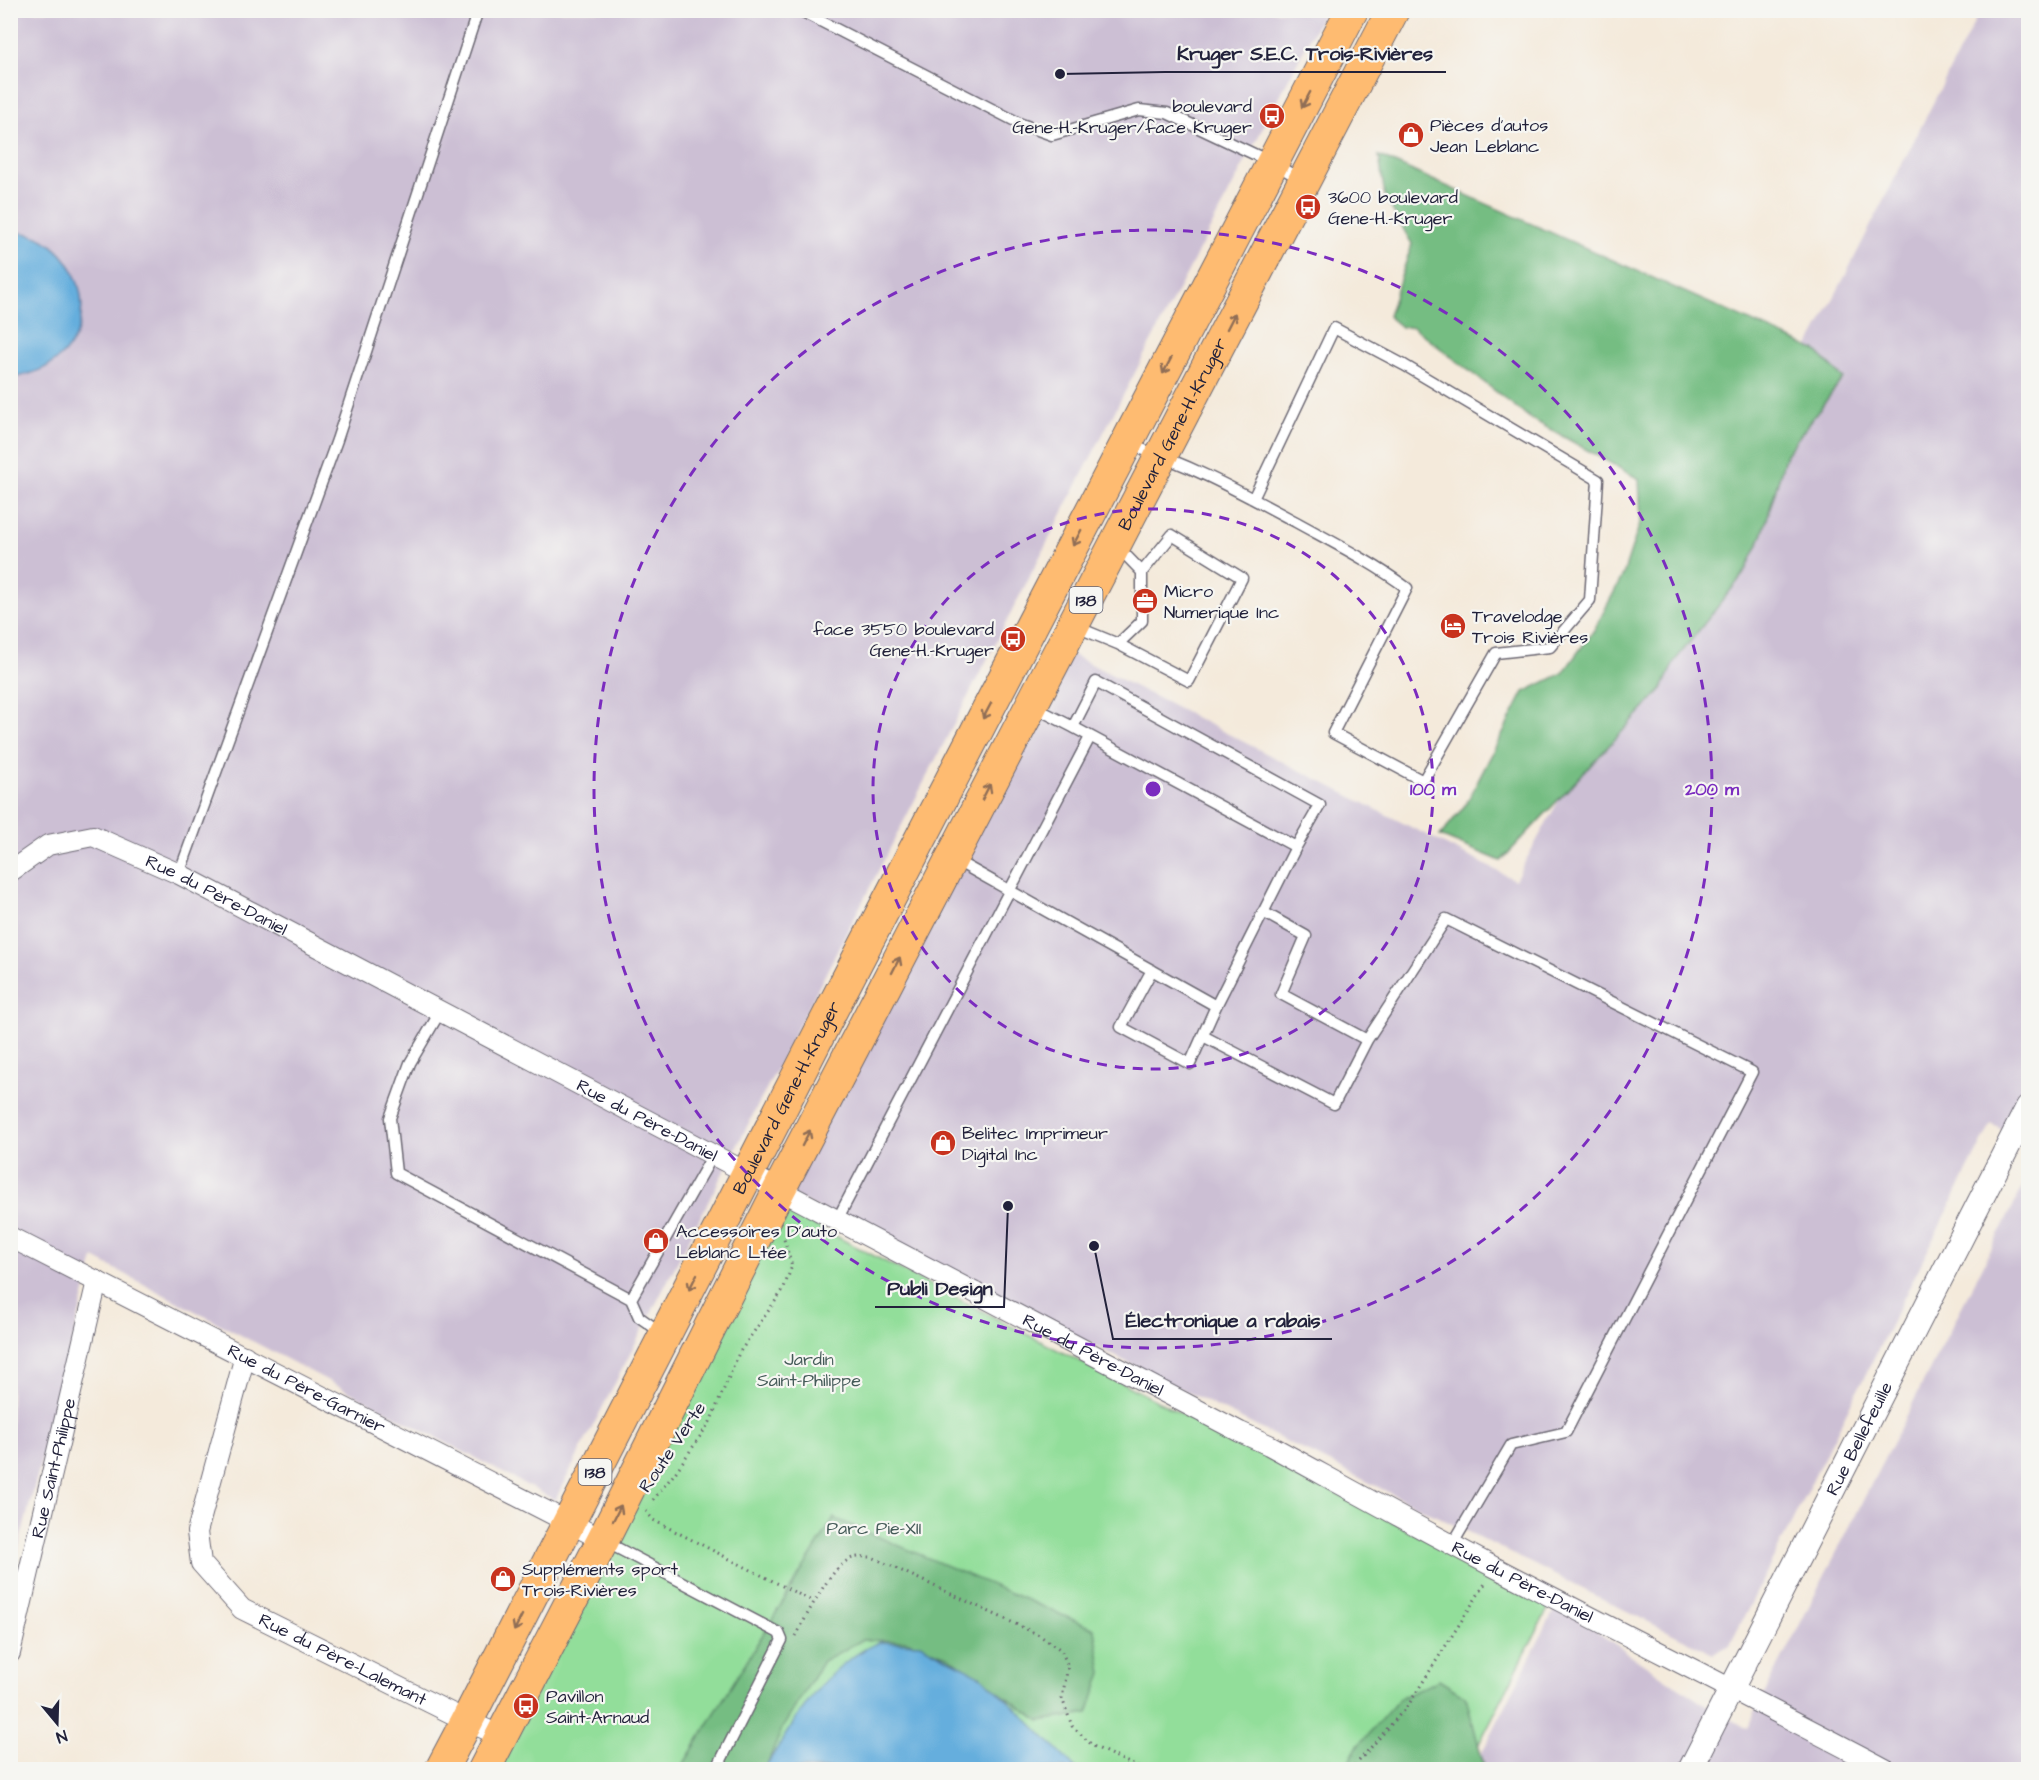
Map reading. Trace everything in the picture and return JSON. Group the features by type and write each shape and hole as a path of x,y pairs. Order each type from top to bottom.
{"main road":[{"name":"Boulevard Gene-H.-Kruger","path":"441,1770 919,841 1352,10"},
{"name":"Boulevard Gene-H.-Kruger","path":"484,1770 779,1190 1393,10"}],"street":[{"name":"Rue du Père-Daniel","path":"11,872 48,845 93,836 179,874 1240,1432 1269,1445 1494,1568 1732,1689 1865,1764 1887,1770"},
{"path":"919,841 952,858"},
{"name":"Rue Bellefeuille","path":"1693,1769 2028,1107"},
{"name":"Rue du Père-Garnier","path":"10,1237 603,1540"},
{"name":"Rue Saint-Philippe","path":"10,1653 97,1281"},
{"name":"Rue du Père-Lalemant","path":"245,1356 197,1532 201,1563 242,1609 501,1736"}],"lane":[{"path":"179,874 337,440 478,10"},
{"path":"799,10 1021,124 1052,135 1139,110 1167,113 1273,163 1304,181"},
{"path":"1126,444 1162,455 1253,499 1382,569 1407,588 1333,733 1423,781 1496,653 1550,647 1590,600 1598,480 1404,365 1334,328 1253,499"},
{"path":"1072,626 1118,644 1189,681 1242,578 1172,535 1142,572 1142,621 1118,644"},
{"path":"1115,544 1142,572"},
{"path":"1073,727 1096,682 1320,805 1263,912 1190,1064 1120,1026 1152,970"},
{"path":"1031,705 1296,847"},
{"path":"837,1220 1090,737"},
{"path":"952,858 1216,1006"},
{"path":"1263,912 1306,936 1281,993 1367,1040"},
{"path":"1203,1036 1334,1104 1367,1040 1446,920 1752,1072 1566,1432 1511,1445 1452,1545"},
{"path":"440,1012 410,1064 390,1118 396,1173 632,1299 639,1317 666,1335"},
{"path":"632,1299 713,1155"},
{"path":"603,1540 778,1633 782,1640 716,1770"}],"path":[{"name":"Route Verte","path":"782,1225 783,1237 792,1266 783,1290 739,1353 710,1422 646,1512 653,1520 814,1602 832,1575 851,1558 872,1557 1039,1635 1061,1650 1068,1666 1062,1698 1072,1726 1093,1746 1144,1770"},
{"path":"1351,1770 1409,1704 1494,1568"}],"shaded area":[{"path":"11,11 1324,11 1105,430 555,1500 94,1258 11,1576"},
{"path":"1980,11 2028,11 2028,1143 1991,1124 1730,1645 1713,1654 780,1189 1065,651 1515,880 1816,333"},
{"path":"2028,1177 2028,1769 1473,1770 1557,1605 1699,1701 1747,1728"}],"green space":[{"path":"1379,156 1815,350 1843,378 1786,454 1762,536 1745,572 1674,662 1662,689 1501,861 1440,836 1466,804 1524,692 1563,673 1594,630 1623,575 1641,520 1639,479 1530,418 1413,327 1401,327 1388,316 1412,244 1385,197"},
{"name":"Parc Pie-XII","path":"769,1202 1551,1603 1466,1769 486,1770"},
{"path":"834,1518 1095,1629 1102,1673 1088,1713 1040,1721 947,1656 906,1641 862,1640 823,1661 783,1727 765,1769 680,1770"},
{"path":"1439,1680 1466,1697 1483,1769 1345,1769 1357,1747 1400,1698"}],"water":[{"path":"11,232 34,236 53,246 67,262 77,281 82,302 80,324 71,344 55,361 35,372 10,378"},
{"path":"880,1642 920,1644 982,1677 1076,1769 764,1769 799,1714 826,1680 860,1652"}],"place":[{"name":"Kruger S.E.C. Trois-Rivières","path":"1060,74"},
{"name":"boulevard Gene-H.-Kruger/face Kruger","path":"1272,116"},
{"name":"Pièces d'autos Jean Leblanc","path":"1411,135"},
{"name":"3600 boulevard Gene-H.-Kruger","path":"1308,207"},
{"name":"Micro Numerique Inc","path":"1145,601"},
{"name":"Travelodge Trois Rivières","path":"1453,626"},
{"name":"face 3550 boulevard Gene-H.-Kruger","path":"1013,639"},
{"name":"Belitec Imprimeur Digital Inc","path":"943,1143"},
{"name":"Publi Design","path":"1008,1206"},
{"name":"Accessoires D'auto Leblanc Ltée","path":"656,1241"},
{"name":"Électronique a rabais","path":"1094,1246"},
{"name":"Suppléments sport Trois-Rivières","path":"503,1579"},
{"name":"Pavillon Saint-Arnaud","path":"526,1706"}],"park label":[{"name":"Jardin Saint-Philippe","path":"809,1369"}]}
